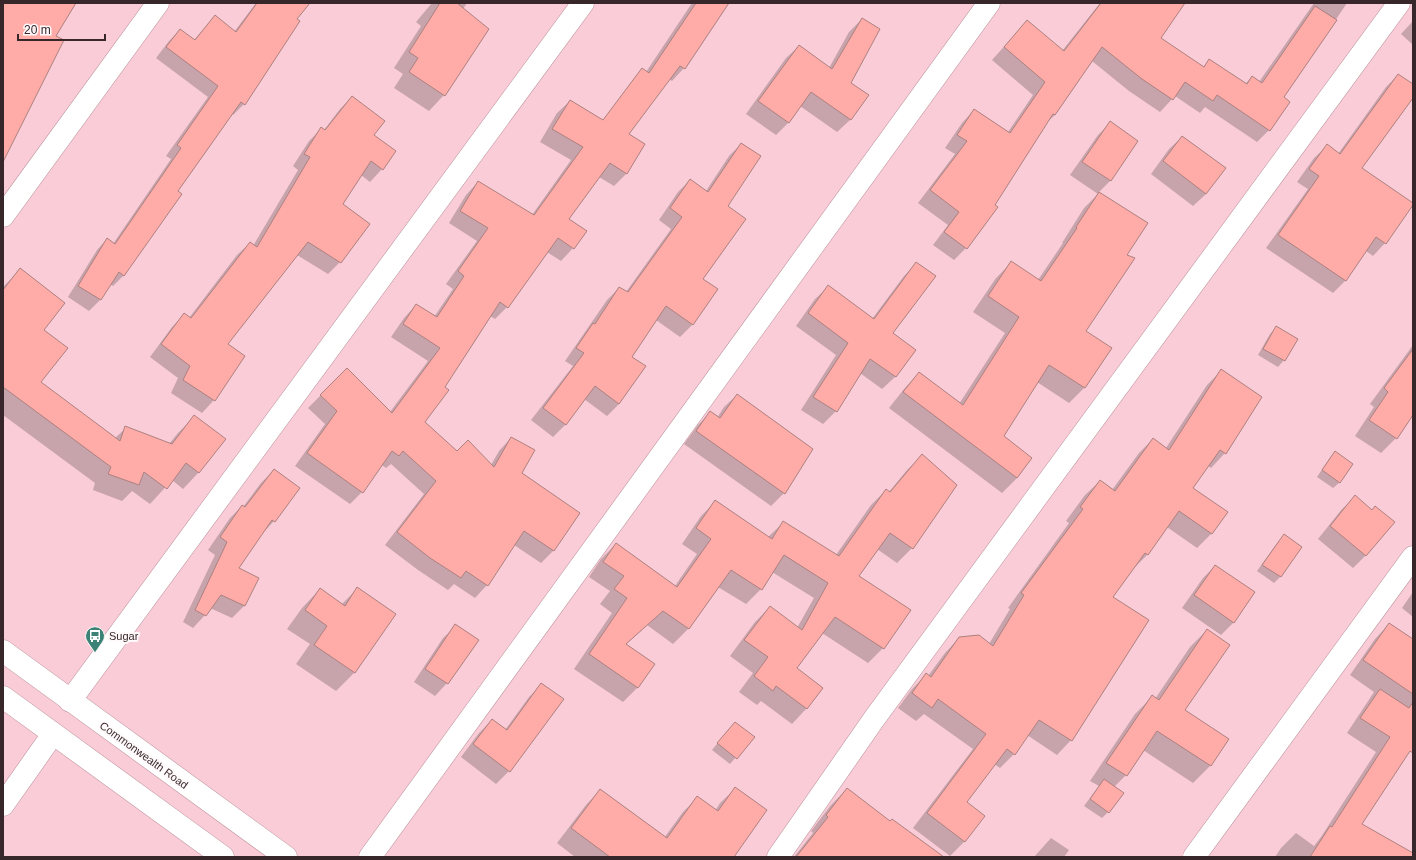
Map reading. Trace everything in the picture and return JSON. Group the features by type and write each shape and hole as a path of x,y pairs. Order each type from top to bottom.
{"street":[{"path":"3,216 158,3"},
{"path":"70,701 583,3"},
{"path":"370,857 989,3"},
{"path":"778,857 884,706 1399,3"},
{"path":"1194,857 1413,557"},
{"name":"Commonwealth Road","path":"3,651 286,857"},
{"path":"3,697 223,857"},
{"path":"3,805 53,734"}],"building":[{"path":"3,3 76,3 56,36 64,40 3,162"},
{"path":"257,3 310,3 297,19 300,21 245,105 241,102 178,191 182,194 124,276 119,272 101,300 78,286 107,238 115,244 181,148 177,145 218,86 166,47 180,29 195,40 215,15 236,32"},
{"path":"440,3 457,3 489,29 445,96 409,72 418,58 409,52"},
{"path":"696,3 729,3 685,69 680,66 629,134 645,144 627,174 610,163 569,219 587,231 574,249 558,238 508,308 500,302 445,387 449,390 425,422 457,451 468,440 494,467 511,437 535,450 522,473 580,513 554,551 524,531 488,586 466,571 461,578 430,558 397,532 436,481 403,451 399,456 392,451 363,493 307,453 337,411 320,395 347,368 392,413 440,348 403,324 416,304 437,317 464,276 458,271 488,228 460,211 478,181 534,215 583,147 552,129 570,100 603,120 642,68 649,73"},
{"path":"1101,3 1185,3 1161,38 1204,67 1209,59 1247,84 1252,76 1262,83 1315,6 1337,20 1284,97 1290,102 1270,131 1217,95 1213,101 1185,82 1173,100 1142,79 1102,47 1055,115 1053,114 995,205 998,207 967,249 944,232 959,212 930,190 967,141 957,135 974,109 1010,133 1045,82 1004,47 1027,20 1064,51"},
{"path":"862,18 880,29 851,83 869,95 851,120 811,92 789,123 758,101 799,45 832,69"},
{"path":"1398,74 1413,84 1413,98 1362,168 1413,203 1413,205 1386,244 1376,237 1346,281 1278,235 1319,176 1309,169 1327,144 1340,154"},
{"path":"352,96 385,121 374,135 396,151 383,170 371,161 343,204 370,224 341,263 308,242 228,344 245,356 215,401 183,380 190,366 161,344 184,313 191,318 250,242 257,247 310,157 304,154 321,127 325,130"},
{"path":"1110,121 1138,141 1111,181 1082,162"},
{"path":"1182,136 1226,168 1206,194 1163,161"},
{"path":"741,143 761,156 728,206 746,219 703,279 718,289 693,325 666,306 632,357 646,366 619,404 595,386 566,425 543,408 584,353 576,348 593,323 595,324 619,287 628,292 682,217 670,208 690,179 708,192"},
{"path":"1099,192 1148,223 1127,255 1135,258 1086,331 1112,348 1085,388 1049,365 1004,436 1032,458 1017,478 903,392 919,372 963,405 1019,317 988,296 1011,261 1041,281 1077,228 1076,227"},
{"path":"916,262 936,276 893,333 916,350 896,377 870,359 837,412 813,397 848,343 808,313 828,285 874,319"},
{"path":"20,268 65,303 44,330 68,348 41,382 120,441 125,426 172,444 194,415 226,439 199,473 186,463 167,489 144,472 139,485 108,474 111,467 3,387 3,290"},
{"path":"1276,326 1298,339 1285,361 1263,349"},
{"path":"1413,349 1413,415 1397,439 1369,420 1388,392 1384,388"},
{"path":"1221,369 1262,397 1226,454 1220,450 1193,488 1228,512 1212,534 1179,511 1148,555 1145,553 1113,597 1149,620 1072,741 1039,720 1015,755 1007,749 967,802 985,816 965,842 927,813 986,734 938,699 932,708 912,693 926,673 931,677 959,637 979,635 993,646 1024,595 1021,593 1083,509 1080,507 1100,480 1115,491 1153,438 1169,450"},
{"path":"737,394 813,449 785,494 696,431 710,411 720,418"},
{"path":"1335,451 1353,464 1340,483 1322,470"},
{"path":"922,454 957,485 913,549 890,533 859,576 911,610 884,649 835,617 797,668 823,688 807,709 776,686 773,691 754,676 768,657 744,640 770,606 802,630 828,583 784,555 762,590 731,570 689,629 663,611 626,644 655,664 638,688 589,654 627,598 614,589 624,576 603,562 616,543 677,587 711,539 696,528 715,500 772,539 783,521 839,556 886,489 890,492"},
{"path":"274,469 300,488 275,522 272,520 239,568 259,578 245,606 221,595 206,616 195,610 227,542 220,537 242,505 245,507"},
{"path":"1355,495 1372,510 1375,506 1395,522 1366,556 1330,526"},
{"path":"1284,534 1302,547 1281,577 1262,565"},
{"path":"1215,565 1255,592 1234,623 1194,595"},
{"path":"357,587 396,614 355,673 314,645 327,626 305,610 320,588 345,606"},
{"path":"1389,623 1413,639 1413,694 1363,660"},
{"path":"455,624 479,640 448,684 425,669"},
{"path":"1207,629 1230,645 1185,710 1229,739 1211,766 1157,731 1127,776 1106,763 1152,695 1159,700"},
{"path":"541,683 564,699 510,772 473,744 492,719 507,730"},
{"path":"1380,689 1409,708 1413,702 1413,753 1410,751 1362,824 1413,853 1413,857 1310,857 1330,826 1332,827 1390,737 1360,718"},
{"path":"735,722 755,737 737,759 717,743"},
{"path":"1104,779 1124,793 1109,813 1090,799"},
{"path":"735,787 767,810 734,857 610,857 571,828 600,789 667,838 697,796 718,811"},
{"path":"847,788 890,821 892,819 944,857 796,857 828,817 826,815"}],"place":[{"name":"Sugar","path":"95,653"}]}
